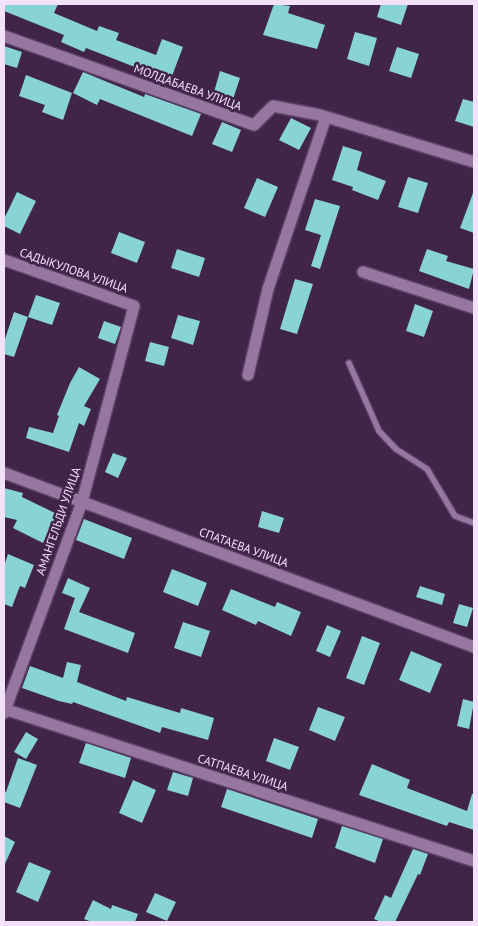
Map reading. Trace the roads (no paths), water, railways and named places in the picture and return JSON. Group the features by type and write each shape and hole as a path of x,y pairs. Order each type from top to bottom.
{"street":[{"name":"МОЛДАБАЕВА УЛИЦА","path":"4,36 254,125 273,106 326,117 474,162"},
{"path":"248,375 268,289 326,117"},
{"name":"САДЫКУЛОВА УЛИЦА","path":"4,260 134,306"},
{"path":"363,272 474,308"},
{"name":"АМАНГЕЛЬДИ УЛИЦА","path":"4,710 82,502 134,306"},
{"name":"СПАТАЕВА УЛИЦА","path":"4,473 474,647"},
{"name":"САТПАЕВА УЛИЦА","path":"4,710 474,861"}],"lane":[{"path":"349,363 379,431 396,449 427,469 455,516 474,523"}]}
